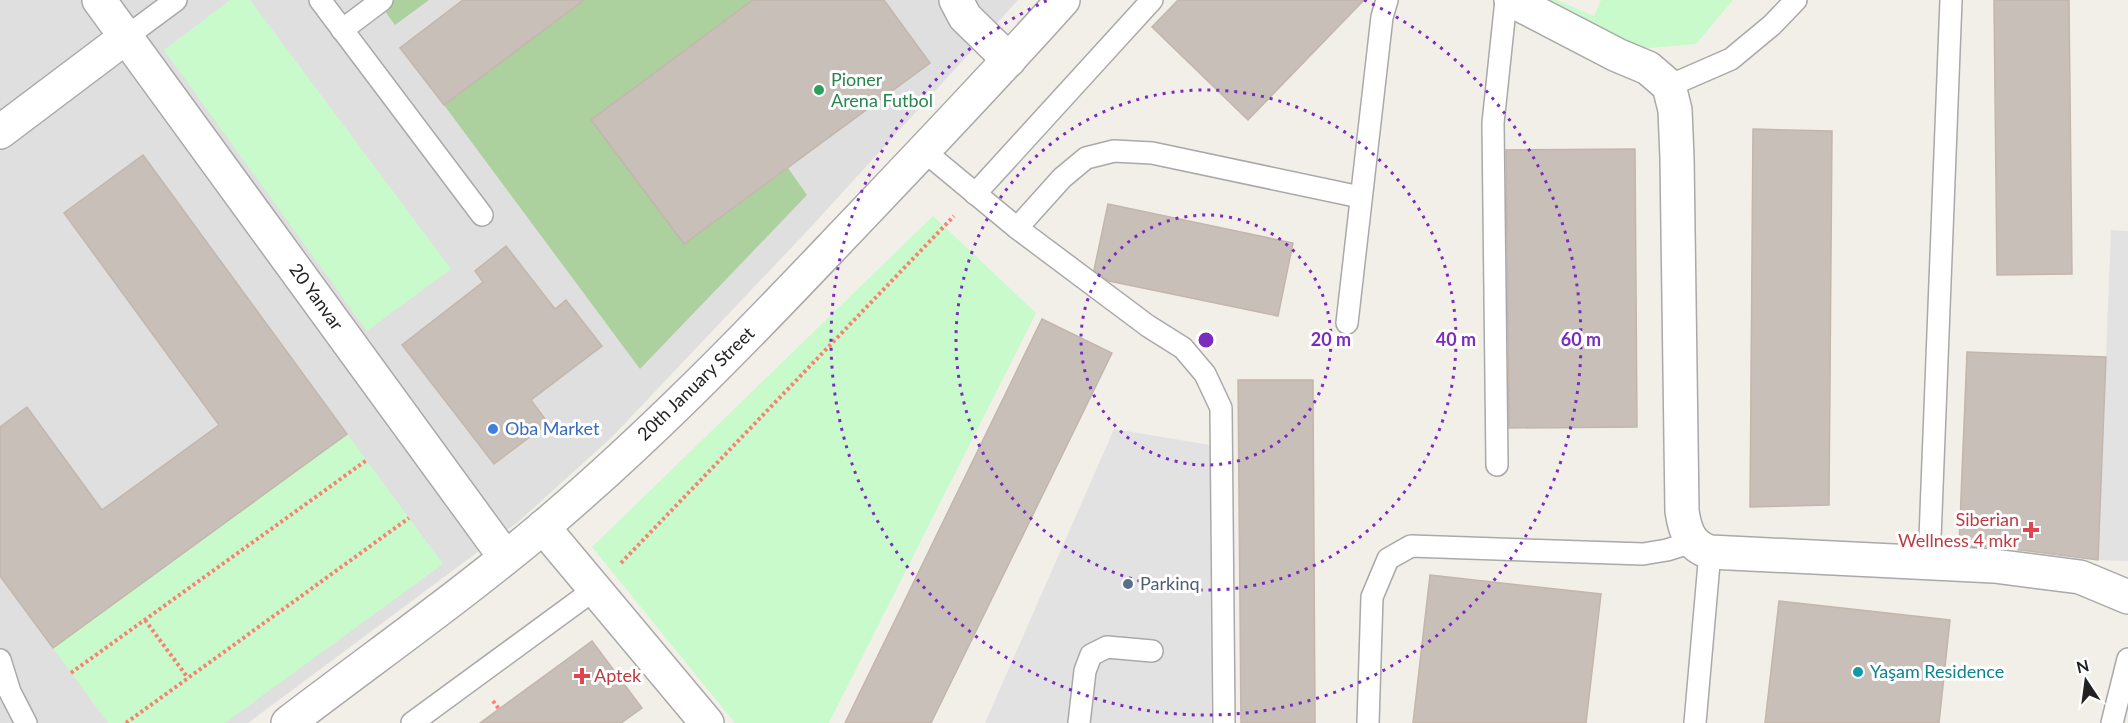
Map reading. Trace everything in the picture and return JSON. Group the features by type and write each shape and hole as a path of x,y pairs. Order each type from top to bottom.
{"street":[{"name":"20 Yanvar","path":"99,0 505,557"},
{"path":"956,0 965,17 1009,60"},
{"name":"20th January Street","path":"288,723 543,527 614,464 746,337 924,151 1063,0"},
{"path":"1511,0 1617,55 1648,68 1669,86 1675,110 1677,158 1682,511 1684,527 1701,547 1929,564 1994,566 2080,577 2128,597"},
{"path":"0,132 126,37"},
{"path":"543,527 706,723"}],"lane":[{"path":"126,37 176,0"},
{"path":"320,0 482,215"},
{"path":"342,30 382,0"},
{"path":"975,194 1152,0"},
{"path":"1347,323 1360,197 1387,0"},
{"path":"1497,465 1493,123 1506,0"},
{"path":"1669,86 1731,58 1772,25 1796,0"},
{"path":"1929,564 1951,0"},
{"path":"924,151 1017,228 1148,326 1183,348 1205,374 1221,408 1224,723"},
{"path":"1017,228 1062,178 1086,158 1114,151 1152,153 1360,197"},
{"path":"1368,723 1372,597 1388,559 1411,546 1643,554 1701,547 1695,723"},
{"path":"412,723 595,589"},
{"path":"1079,723 1086,671 1091,655 1107,647 1152,651"},
{"path":"2112,723 2128,659"},
{"path":"0,660 10,693 26,723"}],"path":[{"path":"595,589 975,194"},
{"path":"71,673 367,460"},
{"path":"126,723 409,518"},
{"path":"145,620 188,678"}],"shaded area":[{"path":"0,0 1018,0 810,228 612,437 518,522 248,723 0,723"},
{"path":"2111,230 2128,231 2128,561 2098,560"},
{"name":"Parkinq","path":"1114,429 1210,445 1211,723 985,723"}],"green space":[{"path":"230,0 250,0 451,269 367,331 164,50"},
{"path":"377,0 429,0 395,25"},
{"path":"584,0 753,0 592,120 684,244 788,168 807,195 640,369 444,105"},
{"path":"1521,0 1557,0 1594,16 1601,0 1733,0 1696,44 1639,49"},
{"path":"933,216 1036,313 829,723 735,723 592,547"},
{"path":"347,434 443,564 225,723 108,723 53,648"}],"building":[{"path":"463,0 584,0 444,105 400,48"},
{"path":"753,0 884,0 930,63 684,244 591,120"},
{"path":"1178,0 1364,0 1248,120 1152,27"},
{"path":"1994,0 2069,0 2072,274 1997,275"},
{"path":"1753,129 1832,131 1829,505 1750,507"},
{"path":"1635,149 1637,427 1509,428 1506,150"},
{"path":"143,155 347,434 53,648 0,576 0,427 27,407 102,510 219,425 64,213"},
{"path":"1108,204 1293,243 1278,316 1109,281 1094,270"},
{"path":"506,246 555,309 566,300 602,346 531,400 548,423 494,464 402,345 483,282 475,271"},
{"path":"1042,319 1112,353 931,723 845,723"},
{"path":"1967,352 2106,357 2098,560 1996,547 1959,546"},
{"path":"1238,380 1313,380 1315,723 1241,723"},
{"path":"1430,575 1601,594 1586,723 1413,723"},
{"name":"Yaşam Residence","path":"1779,601 1950,620 1939,723 1765,723"},
{"path":"592,641 642,708 621,723 480,723"}],"place":[{"name":"Pioner Arena Futbol","path":"819,90"},
{"name":"Oba Market","path":"493,429"},
{"name":"Siberian Wellness 4 mkr","path":"2031,530"},
{"name":"Parkinq","path":"1128,584"},
{"name":"Yaşam Residence","path":"1858,672"},
{"name":"Aptek","path":"582,676"}]}
